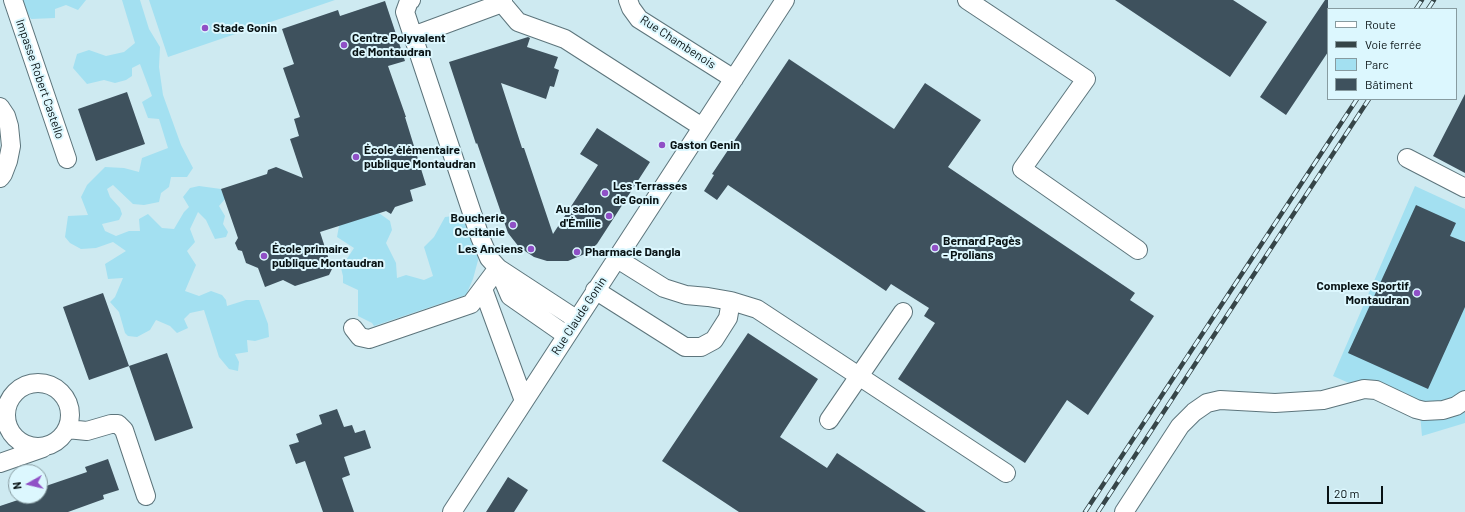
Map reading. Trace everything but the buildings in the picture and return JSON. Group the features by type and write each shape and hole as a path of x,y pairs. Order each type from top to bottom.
{"street":[{"name":"Impasse Robert Castello","path":"13,0 68,158"},
{"path":"411,0 409,1 404,12 488,258 498,268 576,319"},
{"name":"Rue Chambenois","path":"628,0 631,8 639,19 734,79"},
{"name":"Rue Claude Gonin","path":"452,512 576,319 785,0"},
{"path":"966,0 1086,78 1022,169 1138,250"},
{"path":"413,36 502,2 518,22 565,39 702,127"},
{"path":"0,107 6,116 9,126 11,146 8,161 0,178"},
{"path":"1407,158 1465,188"},
{"path":"616,258 664,288 686,295 731,301 757,309 1006,472"},
{"path":"353,328 360,338 369,339 471,304 498,268"},
{"path":"498,268 510,296 566,335"},
{"path":"483,289 524,401"},
{"path":"595,290 684,347 701,347 714,340 728,318 731,301"},
{"path":"829,420 903,312"},
{"path":"0,463 48,446 59,440 67,429 70,415 68,403 61,391 52,385 39,382 25,385 15,392 8,402 5,413 4,429 24,445 34,447 48,446"},
{"path":"1124,512 1180,426 1194,412 1207,403 1226,400 1274,403 1314,401 1364,389 1376,390 1416,409 1424,411 1443,410 1456,406 1465,400"},
{"path":"67,429 87,431 111,424 118,424 124,430 146,496"}],"green space":[{"path":"20,0 86,0 78,10 66,5 55,9 55,18 31,19"},
{"path":"122,0 140,0 149,29 160,47 159,67 163,95 181,145 193,168 187,177 171,177 169,187 161,193 159,202 144,205 133,204 113,185 107,189 110,197 120,208 122,214 119,220 102,224 105,231 116,236 129,231 140,231 139,219 148,214 162,228 174,229 184,212 189,207 183,197 190,188 199,186 221,189 225,199 219,206 225,216 223,224 228,232 226,237 215,239 206,220 198,212 190,229 195,242 187,251 196,265 185,291 199,296 211,291 222,295 226,300 227,306 246,300 259,300 268,324 269,337 255,341 247,340 248,352 235,354 239,362 238,371 229,369 219,357 204,310 190,313 184,319 188,328 177,333 170,326 156,320 150,330 137,337 128,336 125,333 119,312 110,302 115,297 123,278 108,279 105,264 126,251 113,242 96,248 81,249 70,243 65,237 68,216 88,215 81,197 87,185 105,167 124,168 139,172 142,158 168,148 159,119 148,118 142,102 152,96 140,64 132,68 132,76 126,80 115,83 104,80 87,84 73,68 77,54 89,50 106,56 124,52 135,43"},
{"name":"Stade Gonin","path":"149,0 335,0 168,57"},
{"name":"Complexe Sportif Montaudran","path":"1415,186 1465,209 1465,423 1422,436 1420,414 1333,376"},
{"path":"361,207 372,208 390,221 392,230 386,243 396,263 397,278 406,275 424,280 433,276 424,247 434,237 445,217 454,216 465,224 473,233 480,253 473,279 466,295 374,326 372,323 358,316 358,290 343,283 341,268 354,248 337,237 339,226"}],"railway":[{"path":"1417,8 1422,0"},
{"path":"1429,8 1434,0"},
{"path":"1085,512 1356,100"},
{"path":"1098,512 1368,100"}],"place":[{"name":"Stade Gonin","path":"205,28"},
{"name":"Centre Polyvalent de Montaudran","path":"344,45"},
{"name":"Gaston Genin","path":"662,145"},
{"name":"École élémentaire publique Montaudran","path":"356,157"},
{"name":"Les Terrasses de Gonin","path":"605,193"},
{"name":"Au salon d'Émilie","path":"609,216"},
{"name":"Boucherie Occitanie","path":"513,225"},
{"name":"Bernard Pagès - Prolians","path":"935,248"},
{"name":"Les Anciens","path":"531,249"},
{"name":"Pharmacie Dangla","path":"577,252"},
{"name":"École primaire publique Montaudran","path":"264,256"},
{"name":"Complexe Sportif Montaudran","path":"1417,293"}]}
